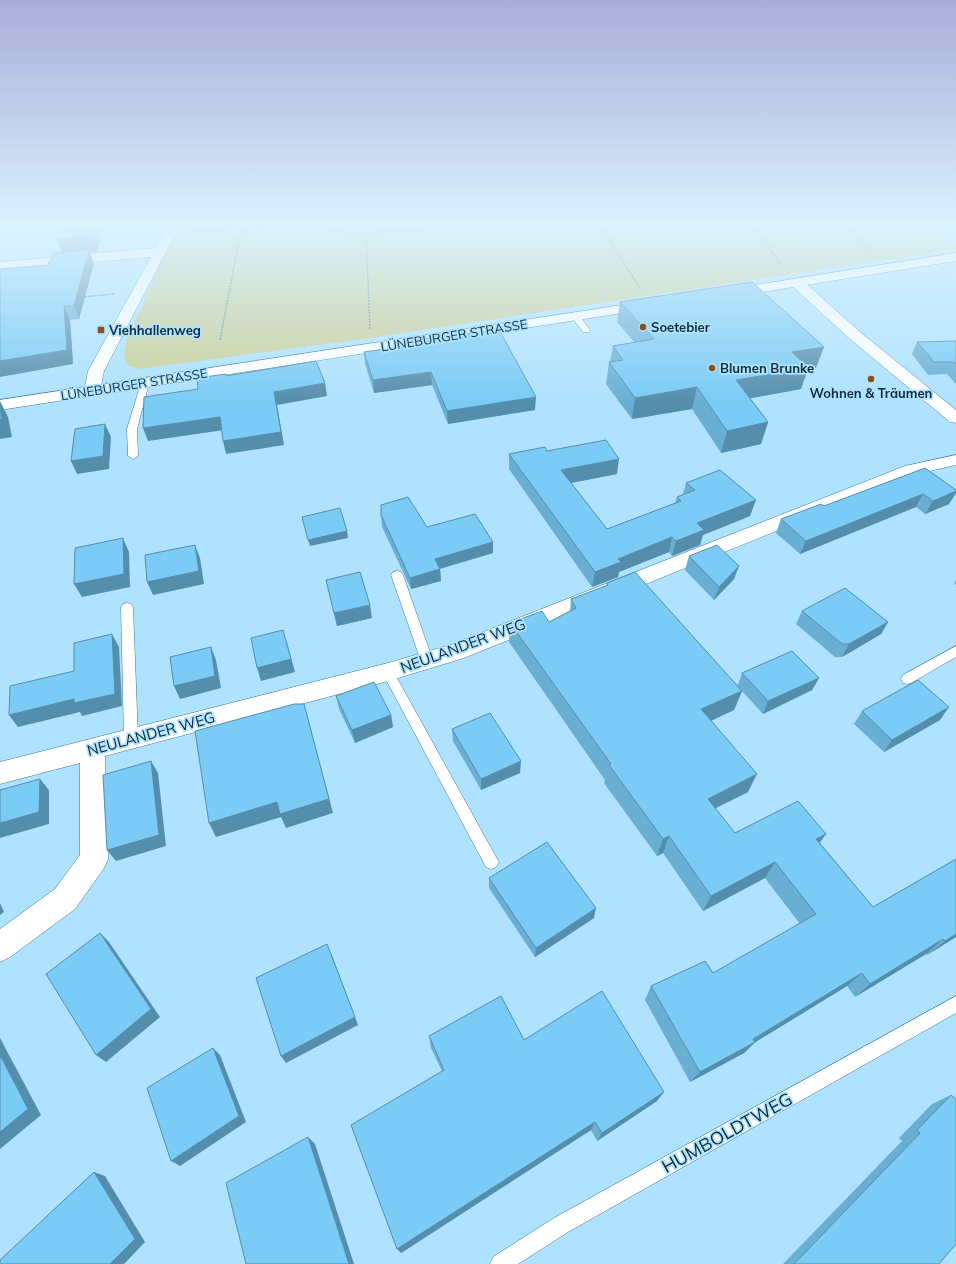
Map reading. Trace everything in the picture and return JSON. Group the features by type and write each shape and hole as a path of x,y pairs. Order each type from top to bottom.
{"street":[{"path":"92,391 96,372 141,284"},
{"path":"713,295 790,284"},
{"path":"798,284 822,308 956,418"},
{"name":"LÜNEBURGER STRASSE","path":"0,405 656,304"},
{"name":"NEULANDER WEG","path":"0,774 388,672 456,652 912,470 956,460"},
{"path":"0,947 65,899 94,858 92,750"}],"lane":[{"path":"576,317 586,330"},
{"path":"134,456 132,429 145,383"},
{"path":"397,575 427,661"},
{"path":"127,607 131,739"},
{"path":"907,679 956,651"},
{"path":"388,672 491,862"},
{"name":"HUMBOLDTWEG","path":"500,1264 561,1226 956,1004"}],"path":[{"path":"220,340 231,284"},
{"path":"368,284 371,348"},
{"path":"642,284 656,304"},
{"path":"82,297 137,292"}],"green space":[{"path":"151,284 726,284 370,338 139,369 127,365 124,356 126,342"}],"building":[{"path":"0,284 80,284 74,306 64,306 67,350 0,361"},
{"path":"739,284 754,284 824,347 792,352 809,368 736,380 768,422 727,431 697,387 635,398 609,362 623,360 613,346 654,339 620,302"},
{"path":"499,330 536,397 447,411 431,372 373,380 364,352 425,343 424,339"},
{"path":"956,341 956,364 953,362 934,362 917,342"},
{"path":"316,361 325,383 274,392 281,432 223,441 220,417 143,428 144,397 198,389 197,378 226,374 226,376"},
{"path":"0,405 2,419 0,420"},
{"path":"105,424 103,456 71,461 75,429"},
{"path":"606,440 619,459 561,470 607,529 681,501 677,497 695,490 686,483 720,470 756,500 697,523 704,530 676,541 672,537 618,559 621,562 595,572 509,454 545,447 547,451"},
{"path":"925,468 956,491 933,501 923,494 806,541 781,519 821,504 824,506"},
{"path":"408,497 427,527 475,514 493,542 435,559 440,569 410,578 381,515 381,505"},
{"path":"340,508 347,531 308,540 302,517"},
{"path":"123,538 124,574 74,584 75,548"},
{"path":"195,545 199,571 147,582 145,555"},
{"path":"717,545 739,566 719,587 689,556"},
{"path":"360,572 370,605 334,613 326,580"},
{"path":"635,572 742,691 701,709 757,774 708,799 735,833 798,801 826,834 816,839 873,907 956,859 956,934 945,941 943,939 870,984 862,973 753,1039 755,1042 700,1072 651,986 705,961 713,973 816,914 775,862 711,896 669,836 663,839 609,765 611,764 510,623 542,611 549,622 576,608 571,599 608,585 607,583"},
{"path":"845,588 888,622 849,644 842,644 802,611"},
{"path":"283,630 291,659 257,668 251,638"},
{"path":"112,634 115,694 74,703 74,699 9,715 10,686 74,671 74,643"},
{"path":"211,647 215,676 174,686 170,657"},
{"path":"792,651 819,678 768,701 742,673"},
{"path":"918,680 949,707 892,740 862,711"},
{"path":"374,682 391,715 352,730 336,696"},
{"path":"294,704 304,704 329,799 280,814 277,802 209,823 195,731"},
{"path":"490,713 521,761 481,779 452,729"},
{"path":"151,761 159,835 107,850 103,775"},
{"path":"40,779 39,812 0,823 0,790"},
{"path":"547,842 596,908 536,948 489,878"},
{"path":"100,933 151,1009 96,1055 46,974"},
{"path":"327,944 355,1017 281,1056 256,978"},
{"path":"602,991 664,1092 602,1133 595,1122 397,1249 351,1125 444,1070 429,1036 501,996 524,1040"},
{"path":"213,1048 239,1116 171,1161 147,1088"},
{"path":"0,1055 28,1109 0,1132"},
{"path":"951,1095 956,1099 956,1244 939,1264 794,1264 920,1133 917,1130"},
{"path":"308,1137 349,1264 246,1264 226,1183"},
{"path":"94,1172 135,1239 110,1264 0,1264 0,1260"}],"place":[{"name":"Soetebier","path":"643,327"},
{"name":"Viehhallenweg","path":"101,330"},
{"name":"Blumen Brunke","path":"712,368"},
{"name":"Wohnen & Träumen","path":"871,379"}]}
